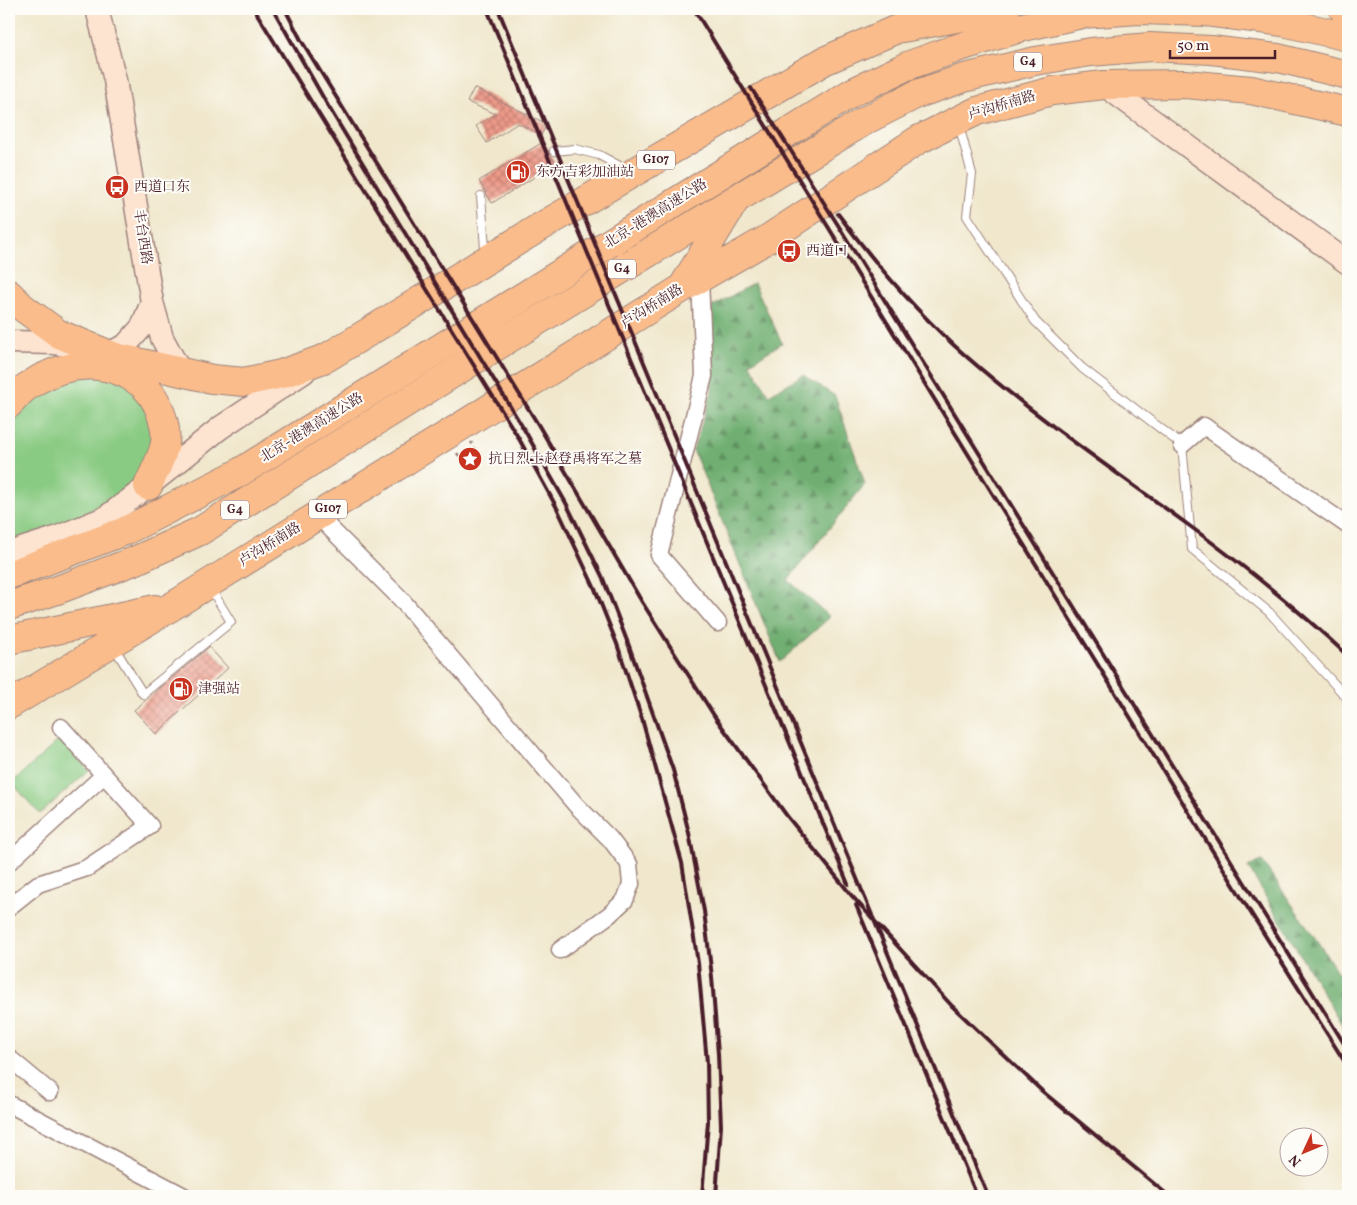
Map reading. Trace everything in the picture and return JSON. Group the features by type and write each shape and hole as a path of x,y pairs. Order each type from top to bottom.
{"highway":[{"path":"1343,9 1348,10"},
{"name":"北京-港澳高速公路","path":"9,575 125,531 237,474 853,92 907,66 954,49 1015,18 1148,11 1206,12 1283,22 1348,37"},
{"name":"G107","path":"9,294 22,307 59,334 115,358 212,379 244,382 281,374 326,358 489,258 824,61 897,29 951,14 1015,18"},
{"path":"897,29 1015,18"},
{"name":"北京-港澳高速公路","path":"9,606 125,565 200,531 736,199 868,119 917,94 964,78 1035,61 1091,52 1150,47 1211,50 1278,58 1348,75"},
{"name":"卢沟桥南路","path":"9,705 176,604 691,283 766,240 918,140 977,111 1052,91 1104,85 1185,84 1251,90 1348,112"},
{"path":"691,283 736,199"},
{"path":"9,404 26,386 52,372 76,366 96,365 120,371 142,383 154,397 164,420 165,443 148,486"},
{"path":"9,640 176,604"}],"street":[{"name":"丰台西路","path":"97,9 114,80 152,302 162,338 181,373"},
{"path":"1104,85 1348,263"},
{"path":"691,283 704,376 659,555 718,623"},
{"path":"9,342 55,343 107,354 125,346 142,327 152,302"},
{"path":"9,553 53,539 105,518 220,428 326,358"},
{"path":"1182,445 1204,426 1346,525 1348,522"},
{"path":"318,516 400,598 576,805 610,839 628,864 631,884 625,900 609,915 560,950"},
{"path":"9,907 38,884 87,868 150,826 61,727"},
{"path":"9,862 104,775"},
{"path":"9,1058 50,1092"},
{"path":"9,1104 184,1196"}],"lane":[{"path":"957,120 972,174 967,216 1035,321 1082,368 1182,445 1192,549 1269,612 1348,699"},
{"path":"554,151 575,149 599,156 633,174"},
{"path":"481,196 485,248 489,258"},
{"path":"111,643 143,694 231,622 208,584"}],"path":[{"path":"456,450 464,463 478,454 470,441"}],"green space":[{"path":"754,283 782,343 750,363 769,395 803,375 835,396 865,484 788,580 830,617 780,662 693,450 712,392 712,307"},
{"path":"74,375 115,376 146,394 160,439 141,483 9,554 9,430 16,419 42,391"},
{"path":"60,739 89,770 40,814 12,783"},
{"path":"1262,861 1348,989 1348,1035 1248,867"}],"building":[{"path":"474,88 547,124 541,135 518,123 487,143 476,126 496,114 467,102"},
{"name":"东方吉彩加油站","path":"543,142 556,164 492,203 479,181"},
{"name":"津强站","path":"209,647 228,668 156,734 134,710"}],"railway":[{"path":"254,9 518,437 557,508 595,589 617,644 642,719 682,863 698,963 707,1062 708,1122 702,1196"},
{"path":"273,9 328,106 525,431 566,503 602,576 629,646 673,770 689,833 704,911 712,977 718,1054 721,1126 716,1196"},
{"path":"285,9 301,40 539,426 642,602 715,717 787,816 852,896 952,1006 1042,1091 1169,1196"},
{"path":"487,9 848,884"},
{"path":"498,9 988,1196"},
{"path":"694,9 1244,902 1348,1067"},
{"path":"751,88 838,225 1348,1050"},
{"path":"838,214 899,289 967,357 1103,464 1249,571 1310,621 1348,656"},
{"path":"856,905 977,1196"}],"place":[{"name":"东方吉彩加油站","path":"518,172"},
{"name":"西道口东","path":"117,187"},
{"name":"西道口","path":"789,251"},
{"name":"抗日烈士赵登禹将军之墓","path":"470,459"},
{"name":"津强站","path":"181,689"}]}
